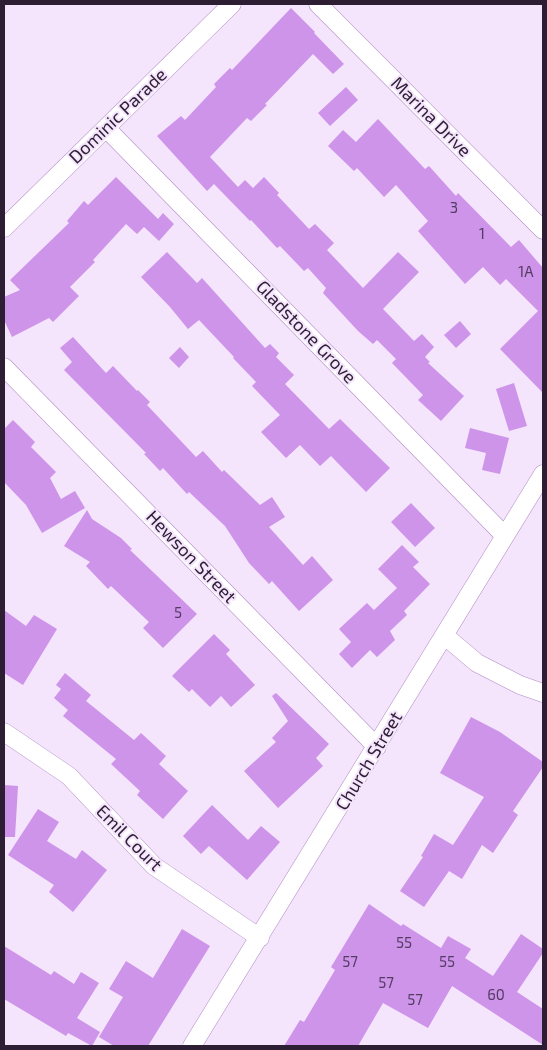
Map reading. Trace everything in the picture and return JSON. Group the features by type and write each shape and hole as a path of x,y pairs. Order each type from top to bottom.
{"street":[{"name":"Dominic Parade","path":"4,228 232,4"},
{"name":"Marina Drive","path":"318,4 543,230"},
{"name":"Gladstone Grove","path":"106,128 505,536"},
{"name":"Hewson Street","path":"4,366 377,747"},
{"name":"Church Street","path":"192,1046 543,474"},
{"path":"445,636 477,663 520,685 543,693"},
{"name":"Emil Court","path":"4,732 69,776 154,866 260,938"}],"building":[{"path":"291,8 344,64 333,74 313,54 251,121 247,118 210,157 238,187 245,180 253,188 264,177 279,193 277,195 309,229 315,224 334,243 327,250 363,288 398,252 419,272 383,309 414,341 422,334 434,347 425,357 430,362 428,363 464,396 441,421 418,400 423,395 392,363 396,359 377,340 373,344 358,331 323,293 326,288 308,268 304,271 280,246 277,248 214,184 207,191 157,136 181,116 185,120 216,87 214,84 230,68 232,70"},
{"path":"346,87 358,100 330,126 318,113"},
{"path":"378,119 425,169 429,166 456,196 458,193 511,247 519,240 543,268 543,393 500,349 538,311 506,279 500,285 483,267 465,284 418,231 428,221 396,185 384,197 357,168 354,171 328,146 343,130 356,142"},
{"path":"116,177 158,219 163,213 174,224 159,241 144,227 137,234 126,224 93,260 95,262 70,287 79,296 53,322 49,318 12,337 4,320 4,297 20,290 10,280 69,223 67,221 84,201 88,205"},
{"path":"167,252 197,283 202,278 265,348 270,344 279,353 276,357 294,375 285,384 329,429 340,419 390,468 366,492 331,456 320,466 300,445 286,458 261,432 280,415 252,386 256,382 199,320 188,329 141,277"},
{"path":"460,321 471,334 456,348 444,335"},
{"path":"73,337 106,373 113,366 138,390 150,402 147,405 196,457 203,451 222,472 224,470 260,505 272,497 285,517 269,527 303,565 312,556 333,580 299,611 272,581 269,584 249,563 225,526 189,492 187,494 163,468 160,471 144,454 146,453 64,370 72,362 60,348"},
{"path":"180,347 189,357 179,368 169,358"},
{"path":"514,383 527,426 509,431 496,389"},
{"path":"13,420 35,442 31,447 56,472 50,478 61,499 75,491 85,508 42,533 26,505 4,482 4,429"},
{"path":"470,428 509,438 500,474 482,470 486,453 465,448"},
{"path":"411,503 435,528 415,547 391,522"},
{"path":"87,510 92,519 121,538 132,549 130,550 197,614 163,648 143,628 149,622 111,586 108,589 86,566 90,562 64,546"},
{"path":"402,545 419,562 413,567 430,584 404,611 407,615 390,631 395,640 377,657 370,650 352,668 339,654 351,642 339,629 367,603 374,610 397,588 378,569"},
{"path":"4,610 26,626 34,615 57,629 23,685 4,673"},
{"path":"214,634 230,650 226,654 255,685 231,707 221,696 210,707 192,689 189,692 172,676"},
{"path":"65,673 91,695 86,701 134,740 141,733 166,756 159,764 188,791 163,819 137,795 140,791 111,764 116,759 63,716 68,710 54,698 61,689 56,685"},
{"path":"276,693 329,744 316,758 323,766 278,808 244,771 276,742 272,738 288,721 272,696"},
{"path":"471,717 500,732 543,762 543,767 513,811 518,815 493,853 482,845 462,879 449,871 424,907 400,891 423,857 421,856 434,834 453,845 484,797 440,773"},
{"path":"4,785 18,786 15,837 4,837"},
{"path":"212,805 248,840 261,826 280,842 247,880 209,846 201,854 183,836"},
{"path":"38,809 59,822 47,841 76,859 82,850 107,870 73,912 49,892 54,885 8,855"},
{"path":"369,904 401,926 403,924 441,948 448,936 471,949 465,958 493,976 521,934 543,949 543,953 517,992 543,1009 543,1045 452,986 428,1028 383,1003 358,1046 284,1046 300,1020 304,1022 335,970 331,967"},
{"path":"182,929 210,946 148,1046 114,1046 99,1037 123,997 109,989 126,961 153,978"},
{"path":"4,946 51,975 54,971 74,984 81,972 99,983 77,1018 100,1032 92,1046 68,1033 66,1036 4,999"}]}
